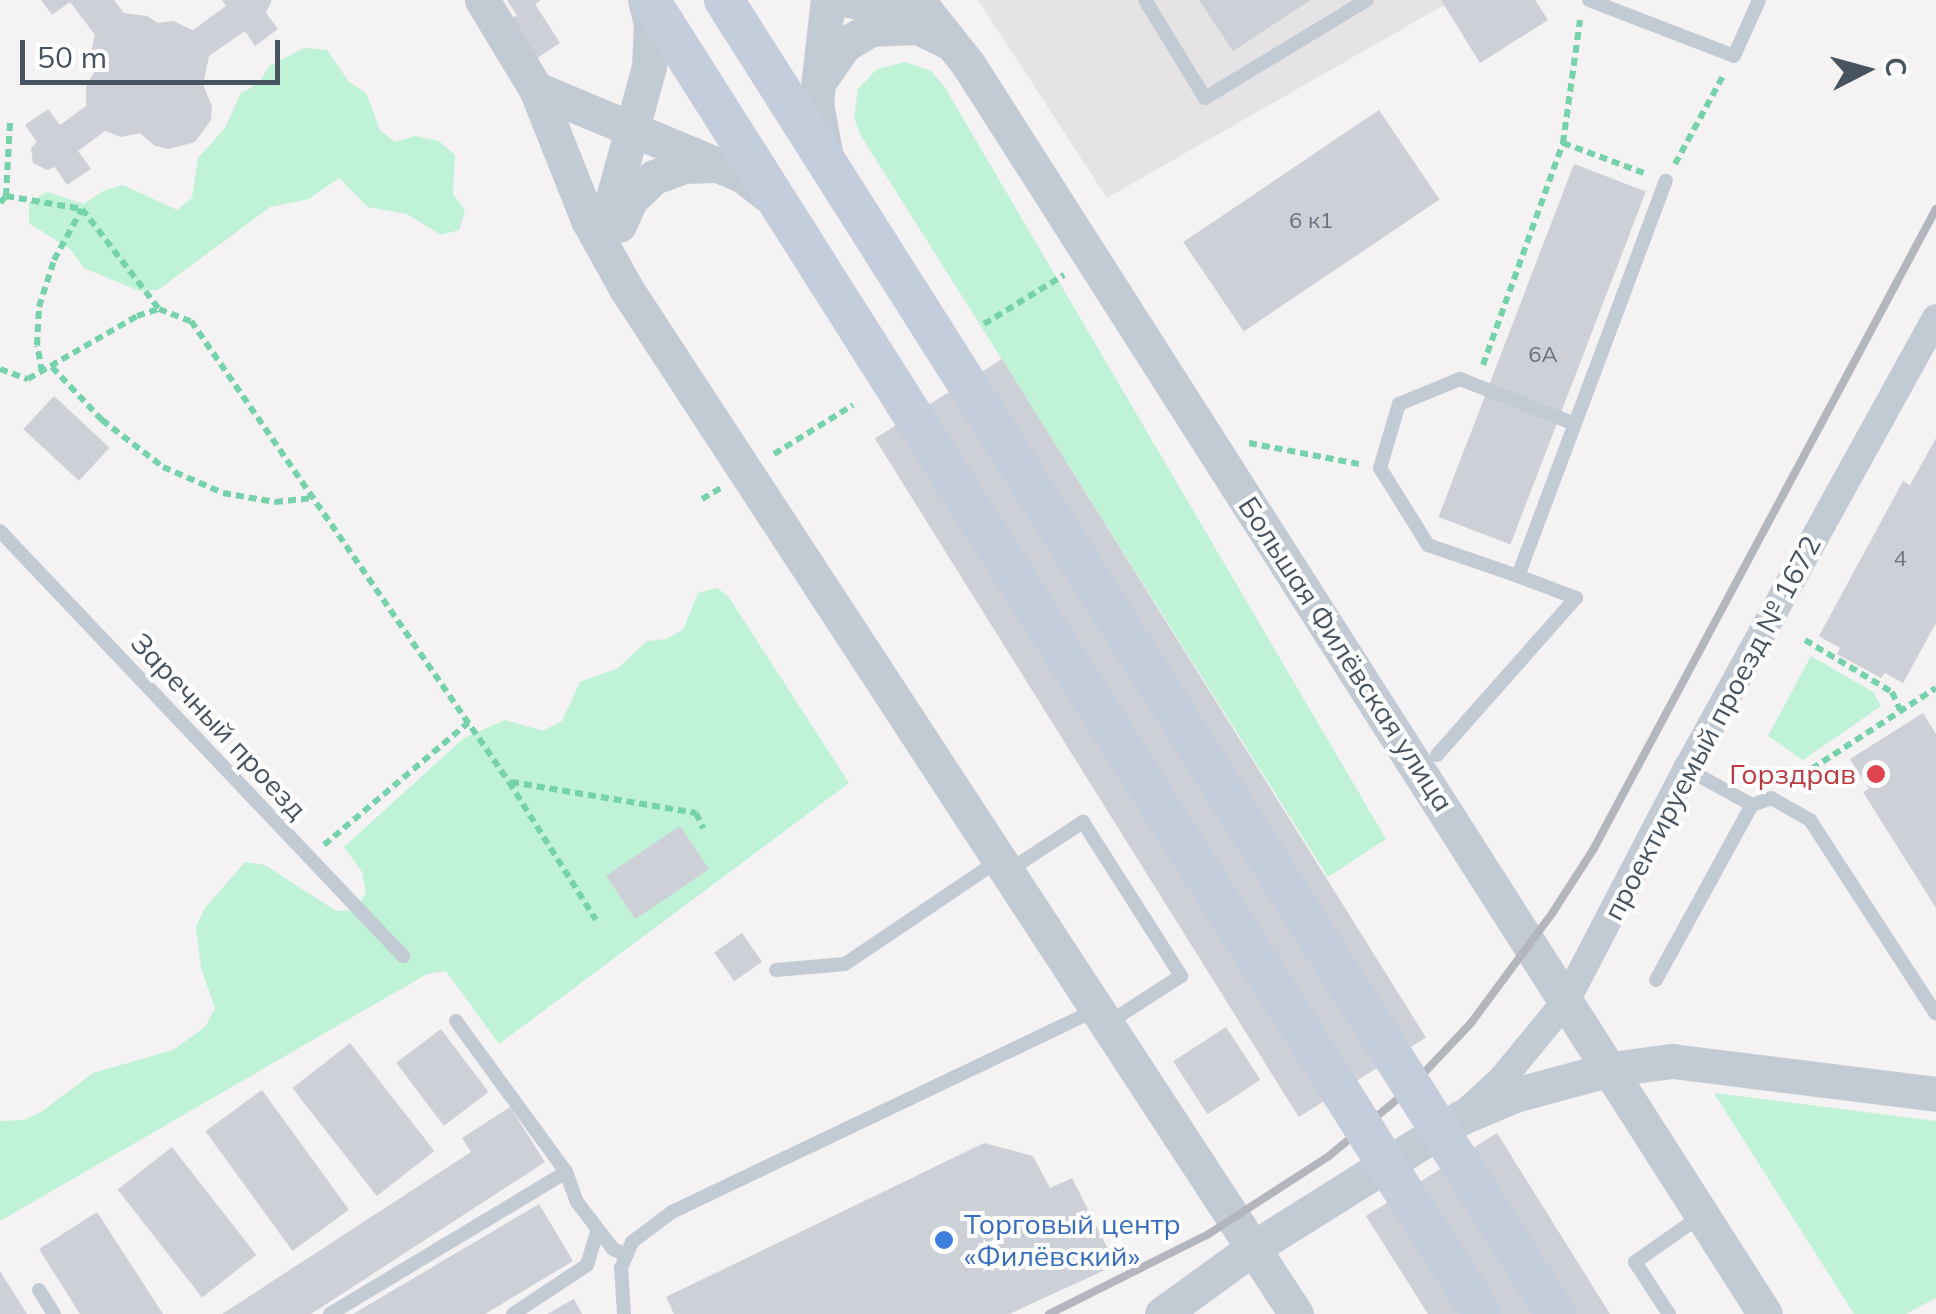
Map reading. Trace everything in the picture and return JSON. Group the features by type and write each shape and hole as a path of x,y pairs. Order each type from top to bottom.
{"main road":[{"path":"648,0 1482,1314"},
{"path":"724,0 1556,1314"}],"street":[{"path":"482,0 536,89 601,242 627,290 1296,1314"},
{"path":"601,242 651,47 648,0"},
{"path":"828,0 818,120 835,175"},
{"path":"848,0 926,10"},
{"name":"Большая Филёвская улица","path":"926,10 959,52 1766,1314"},
{"path":"819,88 824,71 844,46 886,25 934,32 959,52"},
{"path":"536,89 723,166 760,186 782,208"},
{"path":"627,290 617,239 630,200 654,177 669,170 704,164 723,166"},
{"name":"проектируемый проезд № 1672","path":"1460,1118 1502,1078 1566,1001 1687,769 1936,318"},
{"path":"1162,1314 1253,1248 1460,1118 1515,1094 1612,1069 1672,1061 1936,1094"}],"lane":[{"path":"1145,0 1205,98 1368,0"},
{"path":"1589,0 1734,56 1759,0"},
{"path":"1518,576 1666,181"},
{"path":"1437,755 1576,598 1428,545 1380,468 1399,404 1460,379 1575,424"},
{"name":"Заречный проезд","path":"0,531 403,956"},
{"path":"1687,769 1752,804"},
{"path":"1656,980 1752,804 1766,798 1780,802 1814,826 1936,1014"},
{"path":"624,1314 621,1268 632,1242 672,1212 1102,1016 1181,976 1083,822 1004,865 845,964 776,970"},
{"path":"456,1021 566,1172 578,1202 598,1230 613,1249 627,1255"},
{"path":"330,1314 566,1172"},
{"path":"1669,1314 1635,1262 1702,1214"},
{"path":"513,1314 587,1265 598,1230"},
{"path":"39,1290 54,1314"}],"path":[{"path":"1476,385 1563,143 1581,18"},
{"path":"1563,143 1666,181 1734,56"},
{"path":"10,122 3,199 82,209 160,310"},
{"path":"42,372 37,345 40,307 54,260 82,209"},
{"path":"984,324 1070,272"},
{"path":"0,368 28,379 137,316 160,310 178,312 191,320 510,782 596,920"},
{"path":"52,366 102,420 163,467 224,493 276,502 313,498"},
{"path":"773,455 853,405"},
{"path":"1231,439 1380,468"},
{"path":"1804,640 1892,692 1900,710"},
{"path":"1780,802 1796,776 1936,688"},
{"path":"309,857 468,722"},
{"path":"510,782 696,813 703,828"}],"shaded area":[{"path":"978,0 1441,0 1444,5 1107,198"}],"green space":[{"path":"304,48 327,50 349,82 366,93 380,130 395,142 415,136 439,141 455,155 453,194 465,210 459,230 441,235 407,214 368,207 339,178 309,199 270,207 158,290 139,291 84,268 70,249 29,223 29,202 47,192 84,204 103,191 123,185 177,210 192,198 198,158 225,128 241,93 259,83 269,66"},
{"path":"905,62 931,71 944,86 1386,839 1328,877 861,136 854,118 858,89 877,69"},
{"path":"717,588 728,596 849,783 499,1044 446,971 427,974 0,1221 0,1121 24,1120 93,1073 173,1050 205,1027 215,1008 201,968 196,927 205,908 245,862 265,865 336,911 356,910 366,892 362,872 344,847 464,738 505,720 543,731 562,721 580,682 618,668 647,641 666,639 683,630 698,593"},
{"path":"1811,656 1873,692 1881,706 1803,760 1768,736"},
{"path":"1714,1093 1936,1121 1936,1298 1906,1314 1854,1314"}],"building":[{"path":"41,0 114,0 124,13 147,16 158,23 173,21 193,30 226,6 222,0 272,0 266,13 278,29 255,46 245,31 209,56 203,85 212,106 211,120 195,142 169,149 155,146 140,133 121,137 105,131 78,151 91,169 67,185 55,167 47,170 33,163 31,148 37,142 25,125 48,109 60,125 86,106 86,86 95,71 90,56 95,35 70,2 52,15"},
{"path":"507,0 541,0 535,4 560,43 536,59 511,19 517,15"},
{"path":"1199,0 1311,0 1233,51"},
{"path":"1441,0 1535,0 1548,20 1480,63"},
{"path":"1379,110 1439,200 1244,332 1183,242"},
{"path":"1574,164 1646,192 1510,544 1439,517"},
{"path":"1002,359 1426,1037 1299,1117 875,438"},
{"path":"54,396 110,448 79,481 23,429"},
{"path":"1936,438 1936,623 1903,683 1885,673 1881,678 1837,654 1840,648 1819,636 1903,481 1910,485"},
{"path":"1923,713 1936,734 1936,908 1863,792 1869,789 1850,759"},
{"path":"680,826 709,869 635,919 606,876"},
{"path":"742,933 762,962 734,981 714,953"},
{"path":"1226,1027 1260,1080 1207,1114 1173,1061"},
{"path":"441,1029 489,1092 444,1126 396,1063"},
{"path":"350,1043 434,1151 377,1196 292,1088"},
{"path":"262,1090 349,1210 292,1251 205,1131"},
{"path":"510,1107 545,1162 311,1314 222,1314 471,1152 462,1138"},
{"path":"1497,1133 1610,1314 1428,1314 1366,1216"},
{"name":"Торговый центр «Филёвский»","path":"984,1143 1033,1156 1050,1188 1072,1178 1116,1265 1009,1314 674,1314 666,1297"},
{"path":"172,1147 256,1255 202,1297 118,1189"},
{"path":"539,1204 573,1261 485,1314 353,1314"},
{"path":"97,1212 163,1314 80,1314 39,1249"},
{"path":"0,1271 27,1314 0,1314"},
{"path":"574,1299 582,1314 547,1314"}],"railway":[{"path":"1049,1314 1207,1235 1329,1156 1405,1093 1471,1023 1553,912 1593,850 1936,209"}],"place":[{"name":"Горздрав","path":"1876,774"},
{"name":"Торговый центр «Филёвский»","path":"944,1240"}]}
